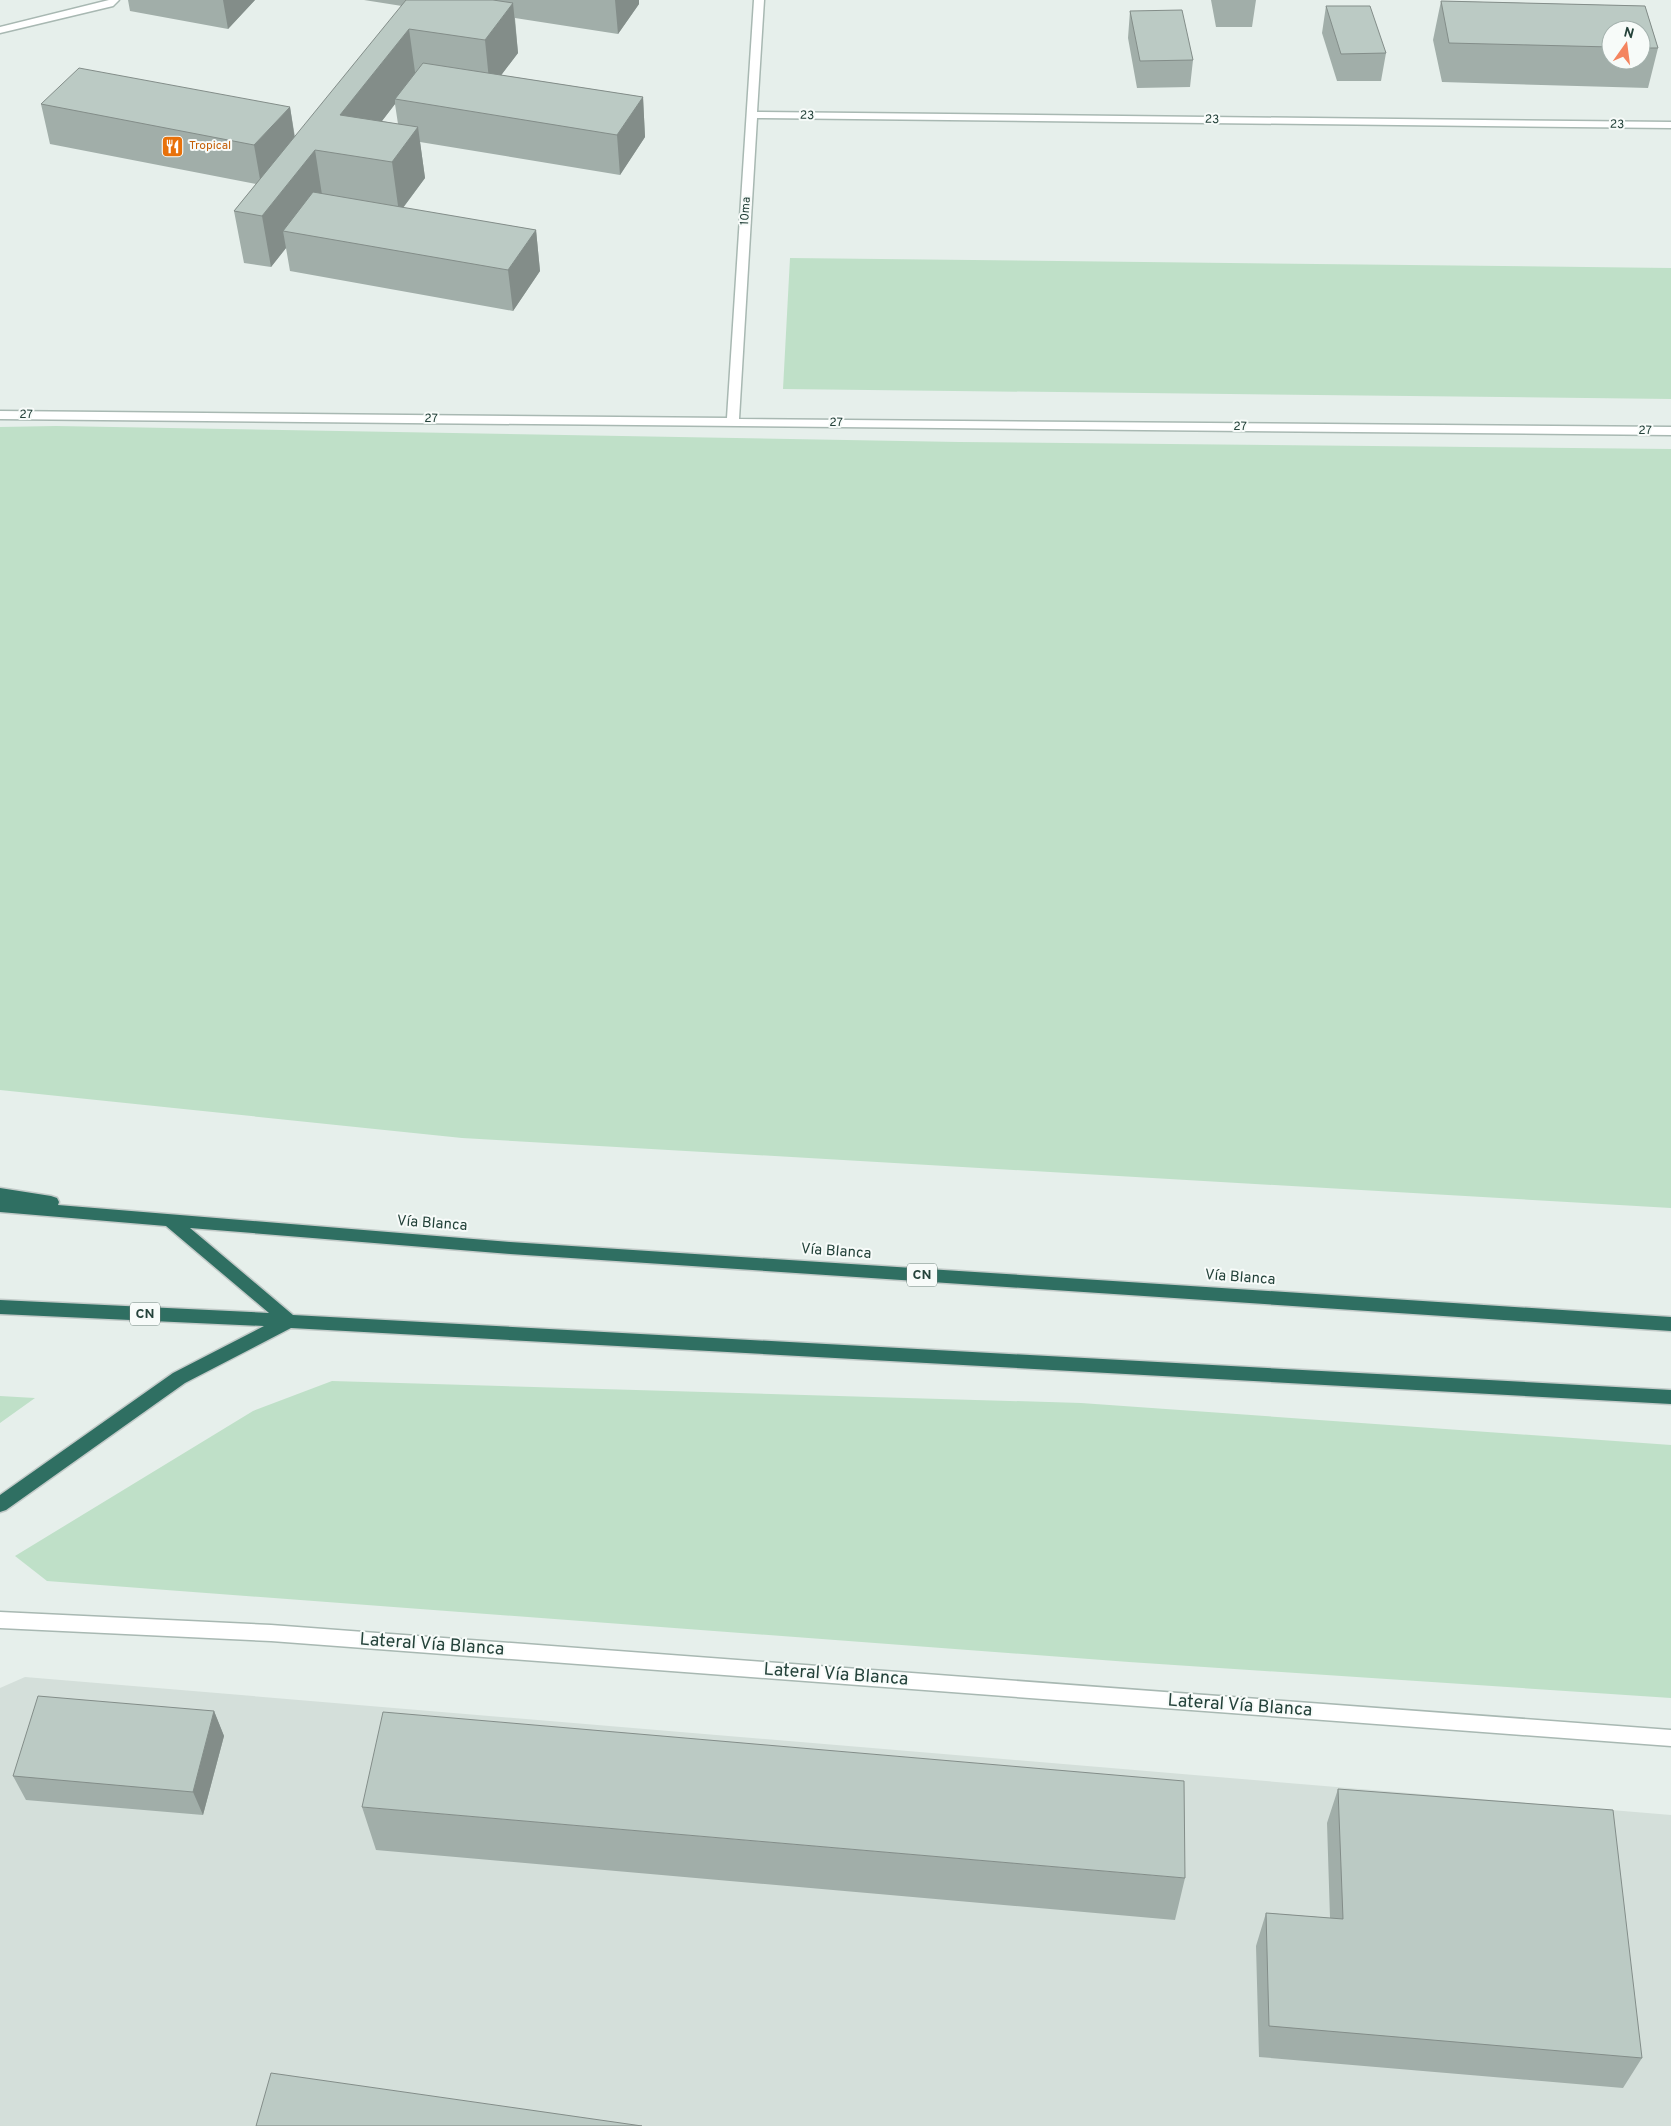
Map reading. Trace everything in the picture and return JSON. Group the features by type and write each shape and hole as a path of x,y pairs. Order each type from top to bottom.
{"highway":[{"name":"CN","path":"0,1194 174,1222"},
{"name":"Vía Blanca","path":"0,1206 174,1222 520,1248 1671,1324"},
{"path":"0,1505 179,1378 289,1321 174,1222"},
{"name":"CN","path":"0,1307 289,1321 1671,1397"}],"street":[{"path":"0,30 110,4 114,0"},
{"name":"10ma","path":"733,422 759,0"},
{"name":"23","path":"752,115 1671,125"},
{"name":"27","path":"0,415 1671,431"},
{"name":"Lateral Vía Blanca","path":"0,1620 271,1633 1671,1738"}],"shaded area":[{"path":"25,1677 1671,1815 1671,2126 0,2126 0,1688"}],"green space":[{"path":"790,258 1671,268 1671,399 783,389"},
{"path":"56,426 959,442 1671,449 1671,1208 462,1138 0,1090 0,427"},
{"path":"332,1381 1081,1403 1671,1445 1671,1698 1129,1662 47,1581 15,1556 253,1411"},
{"path":"0,1396 35,1398 0,1423"}],"building":[{"path":"406,0 493,0 513,3 485,40 409,29 340,115 418,127 392,162 315,150 262,216 234,211"},
{"path":"1441,1 1645,6 1649,20 1601,20 1601,47 1449,43"},
{"path":"1326,6 1370,6 1386,53 1341,54"},
{"path":"1182,10 1193,60 1140,61 1130,11"},
{"path":"1651,25 1658,48 1651,48"},
{"path":"423,63 643,97 617,135 395,99"},
{"path":"79,68 290,107 254,145 41,104"},
{"path":"313,192 536,230 508,270 283,231"},
{"path":"38,1696 214,1711 193,1792 13,1776"},
{"path":"383,1712 1184,1781 1185,1878 362,1807"},
{"path":"1338,1789 1613,1810 1642,2058 1269,2026 1266,1913 1343,1919"},
{"path":"271,2073 642,2126 256,2126"}],"place":[{"name":"Tropical","path":"173,146"}]}
